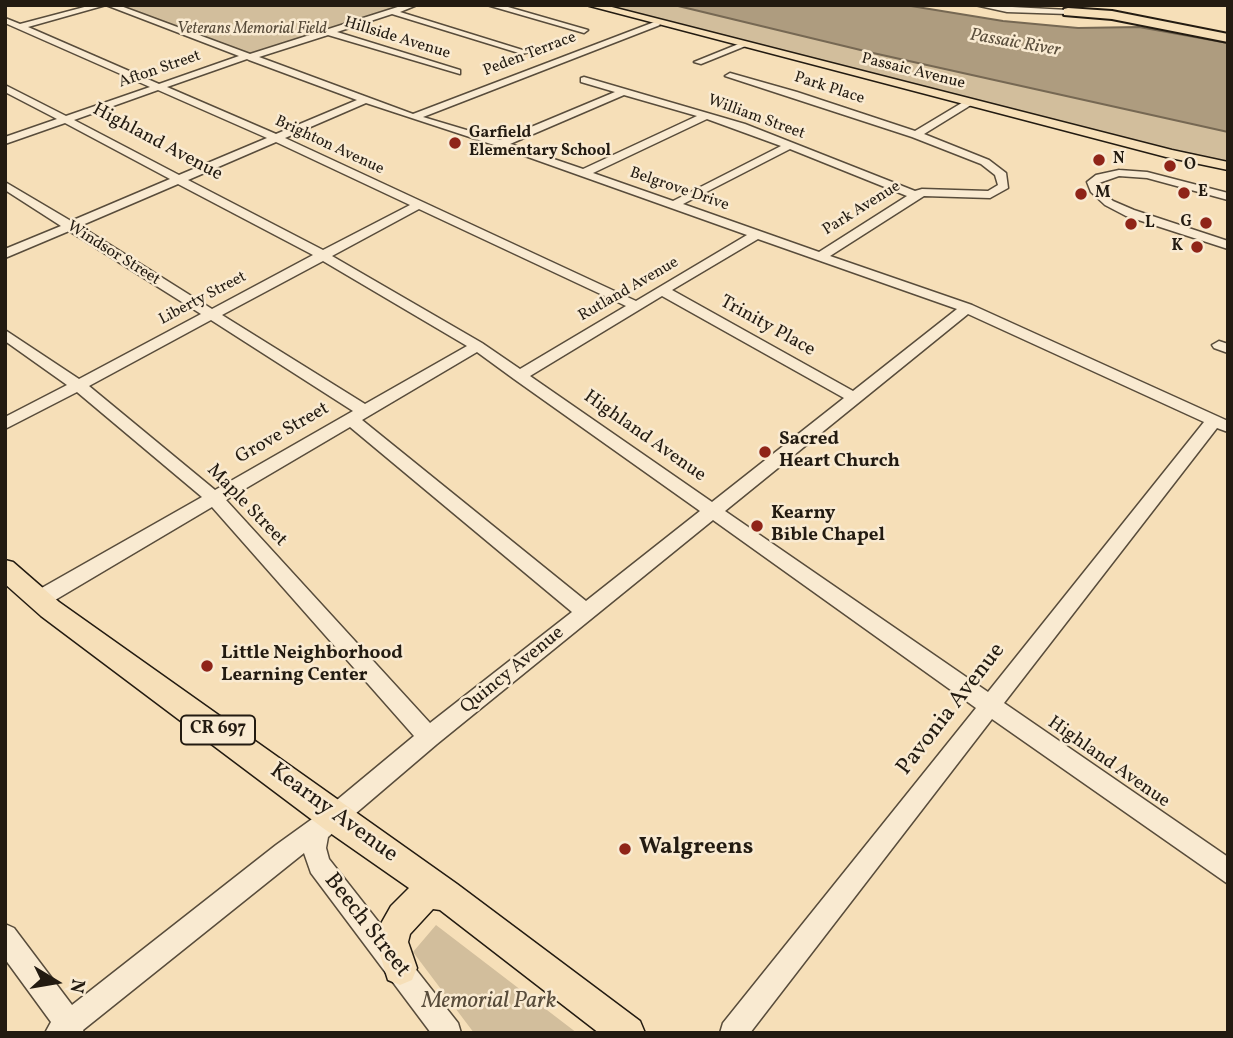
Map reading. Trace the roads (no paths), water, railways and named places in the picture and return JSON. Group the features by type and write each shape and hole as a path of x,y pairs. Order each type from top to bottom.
{"highway":[{"path":"1096,5 1228,34"},
{"path":"1115,5 1228,34"},
{"path":"1068,12 1112,15 1228,34"}],"main road":[{"name":"Passaic Avenue","path":"591,5 968,103 1228,166"},
{"name":"Kearny Avenue","path":"5,569 38,600 334,817 446,895 628,1033"},
{"path":"400,968 392,942 394,929 401,917 422,897 432,893 446,895"}],"street":[{"path":"5,30 102,5"},
{"name":"Belgrove Drive","path":"110,5 413,117 500,144 967,308 1221,424"},
{"name":"Afton Street","path":"5,141 248,57 414,5"},
{"path":"491,5 584,30"},
{"path":"979,5 1007,10 1068,12"},
{"path":"392,12 525,51"},
{"name":"Brighton Avenue","path":"5,19 276,138 636,306"},
{"name":"Peden Terrace","path":"413,117 657,23"},
{"name":"Hillside Avenue","path":"328,32 457,72"},
{"path":"698,62 744,45"},
{"name":"Park Place","path":"730,76 794,94 916,135"},
{"name":"William Street","path":"584,79 741,126 914,195"},
{"name":"Highland Avenue","path":"5,88 322,254 477,346 1228,872"},
{"path":"500,144 625,91"},
{"path":"5,254 367,99"},
{"path":"916,135 968,103"},
{"path":"584,173 705,116"},
{"name":"Park Avenue","path":"821,256 914,195 934,191 990,195 1004,186 999,173 985,162 916,135"},
{"path":"673,205 788,146"},
{"path":"1228,197 1146,175 1119,173 1100,177 1093,182 1096,190 1110,204 1228,245"},
{"name":"Windsor Street","path":"5,186 210,315 358,415 586,612"},
{"name":"Liberty Street","path":"5,424 418,205"},
{"name":"Rutland Avenue","path":"519,376 757,234"},
{"name":"Trinity Place","path":"663,291 853,397"},
{"name":"Quincy Avenue","path":"66,1030 967,308"},
{"name":"Maple Street","path":"5,334 78,385 214,498 429,737"},
{"name":"Grove Street","path":"38,600 477,346"},
{"name":"Pavonia Avenue","path":"733,1033 989,706 1221,424"},
{"name":"Beech Street","path":"334,817 317,830 314,848 319,865 448,1033"},
{"path":"5,937 66,1030"}],"water":[{"name":"Passaic River","path":"674,5 905,5 1003,21 1078,28 1139,27 1228,43 1228,132 873,53"}],"place":[{"name":"Garfield Elementary School","path":"455,143"},
{"name":"N","path":"1099,160"},
{"name":"O","path":"1170,166"},
{"name":"E","path":"1184,193"},
{"name":"M","path":"1081,194"},
{"name":"G","path":"1206,223"},
{"name":"L","path":"1131,224"},
{"name":"K","path":"1197,247"},
{"name":"Sacred Heart Church","path":"765,452"},
{"name":"Kearny Bible Chapel","path":"757,526"},
{"name":"Little Neighborhood Learning Center","path":"207,666"},
{"name":"Walgreens","path":"625,849"}],"park label":[{"name":"Veterans Memorial Field","path":"252,30"},
{"name":"Memorial Park","path":"489,1003"}]}
